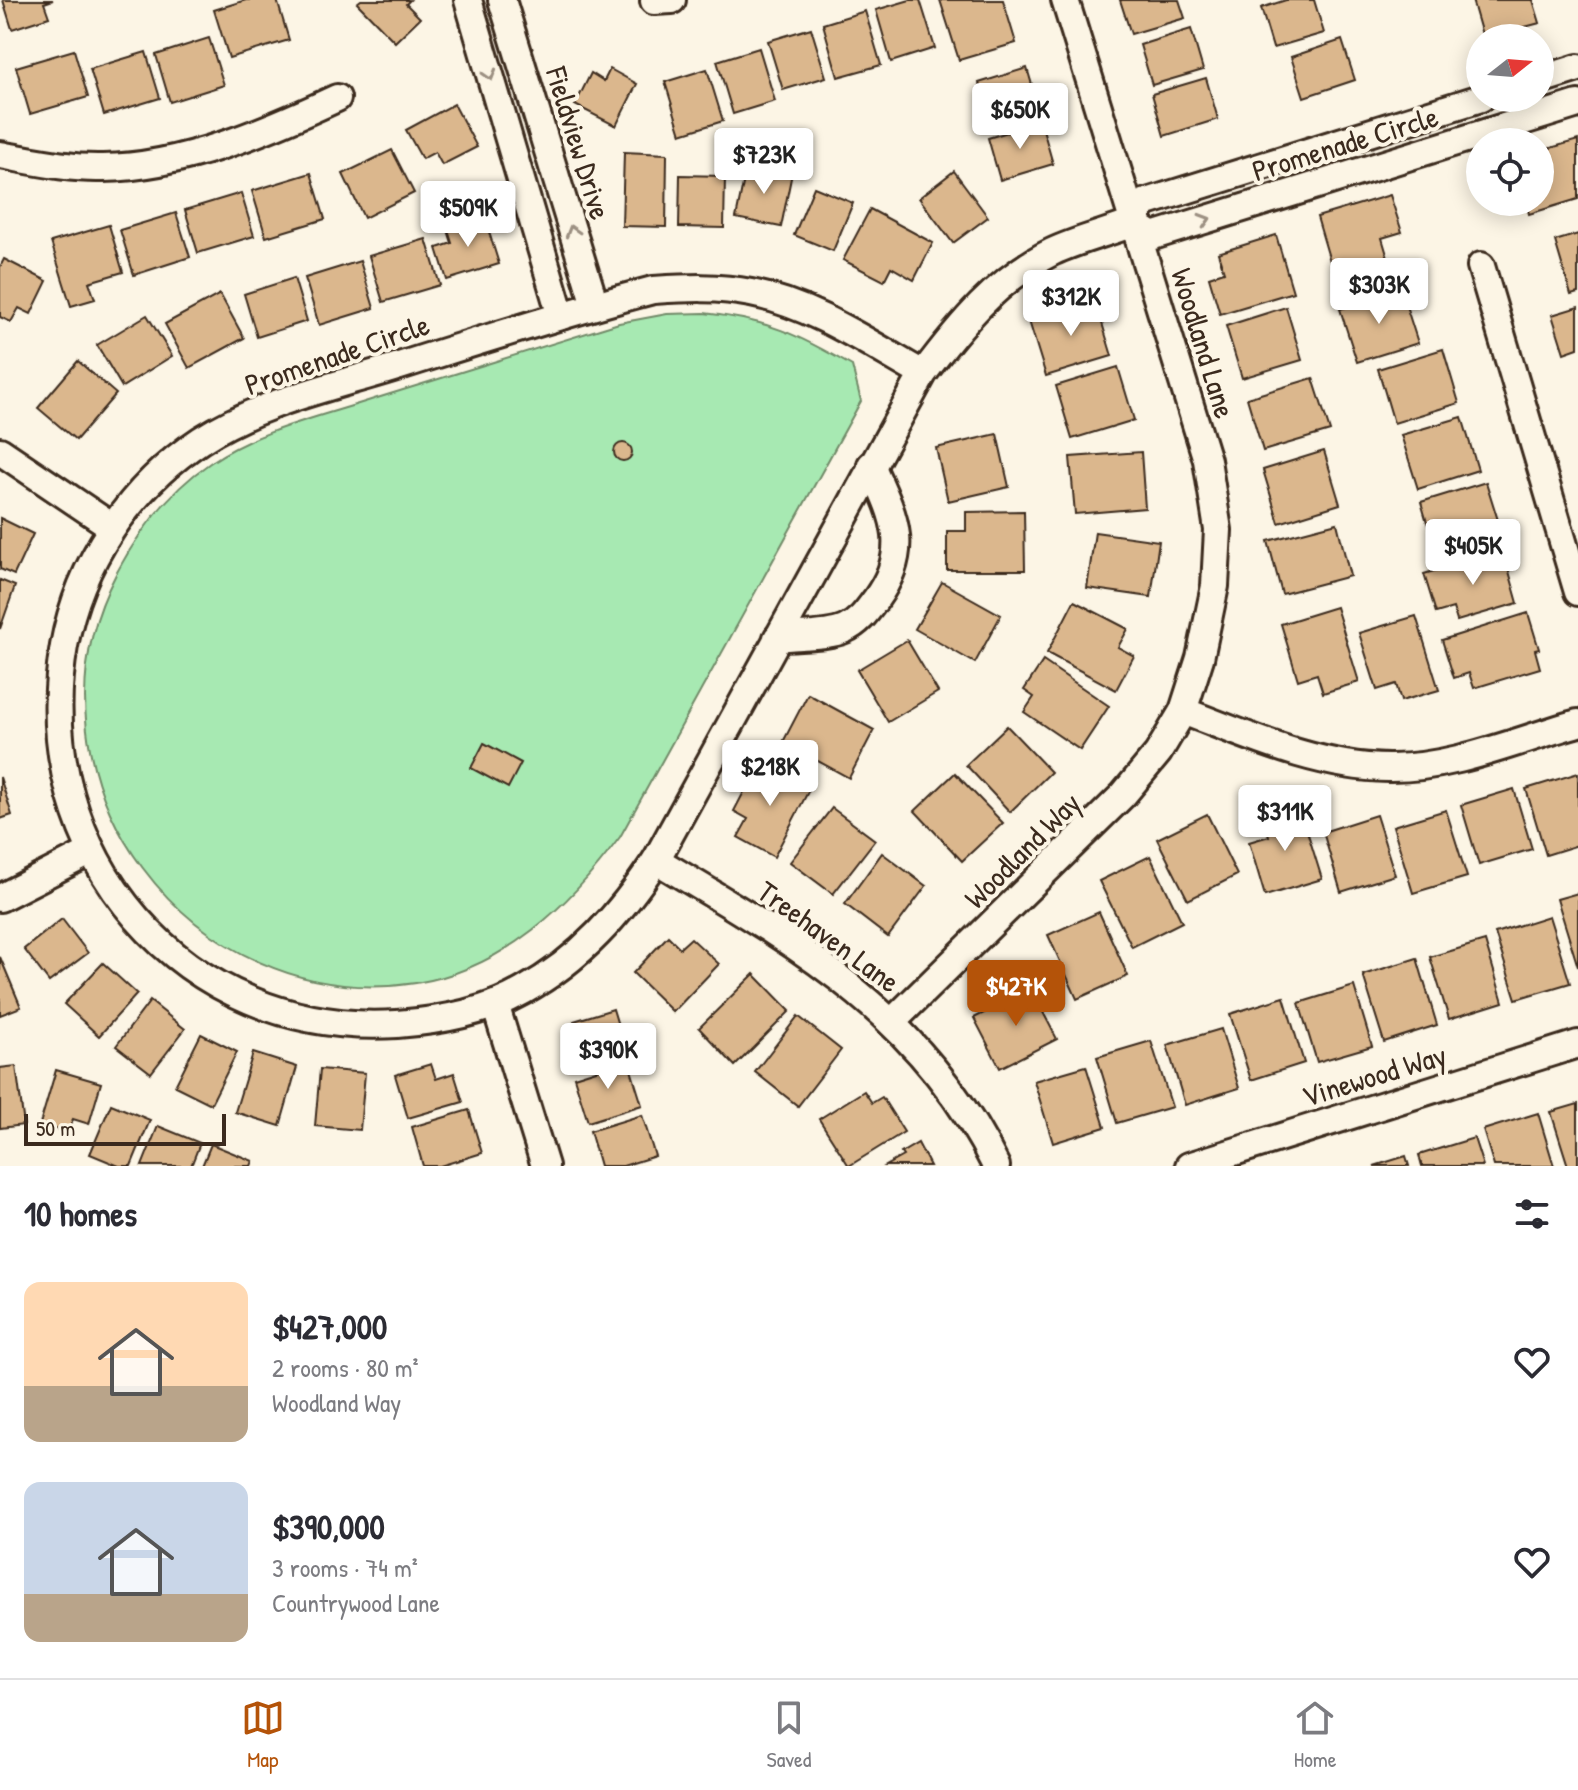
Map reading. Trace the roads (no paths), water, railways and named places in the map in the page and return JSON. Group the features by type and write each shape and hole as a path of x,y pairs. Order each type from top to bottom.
{"street":[{"path":"468,0 561,316"},
{"name":"Fieldview Drive","path":"502,0 595,305"},
{"name":"Woodland Lane","path":"1065,0 1207,460 1218,530 1215,586 1200,658 1183,711"},
{"path":"1554,76 1578,68"},
{"path":"0,155 63,167 106,169 182,157 283,124 337,98"},
{"name":"Promenade Circle","path":"923,374 817,315 752,293 706,287 653,290 595,305 270,406 201,440 149,483 111,526 82,583 69,618 58,683 60,745 74,812 90,852 118,899 163,946 211,981 269,1008 301,1017 366,1026 429,1022 495,1004 523,991 584,949 621,912 656,860 871,465 923,374 962,322 1012,275 1053,252 1133,223 1144,203 1466,103"},
{"name":"Promenade Circle","path":"1133,223 1153,236 1578,104"},
{"path":"1481,266 1578,592"},
{"path":"0,451 111,526"},
{"path":"777,638 842,630 860,620 887,583 897,554 896,522 871,465"},
{"path":"1183,711 1312,759 1390,768 1450,760 1578,723"},
{"name":"Woodland Way","path":"892,1022 1123,795 1158,753 1183,711"},
{"path":"0,898 90,852"},
{"name":"Treehaven Lane","path":"656,860 781,935 847,981 892,1022 949,1090 996,1166"},
{"path":"495,1004 545,1166"},
{"name":"Vinewood Way","path":"1189,1166 1578,1044"}]}
